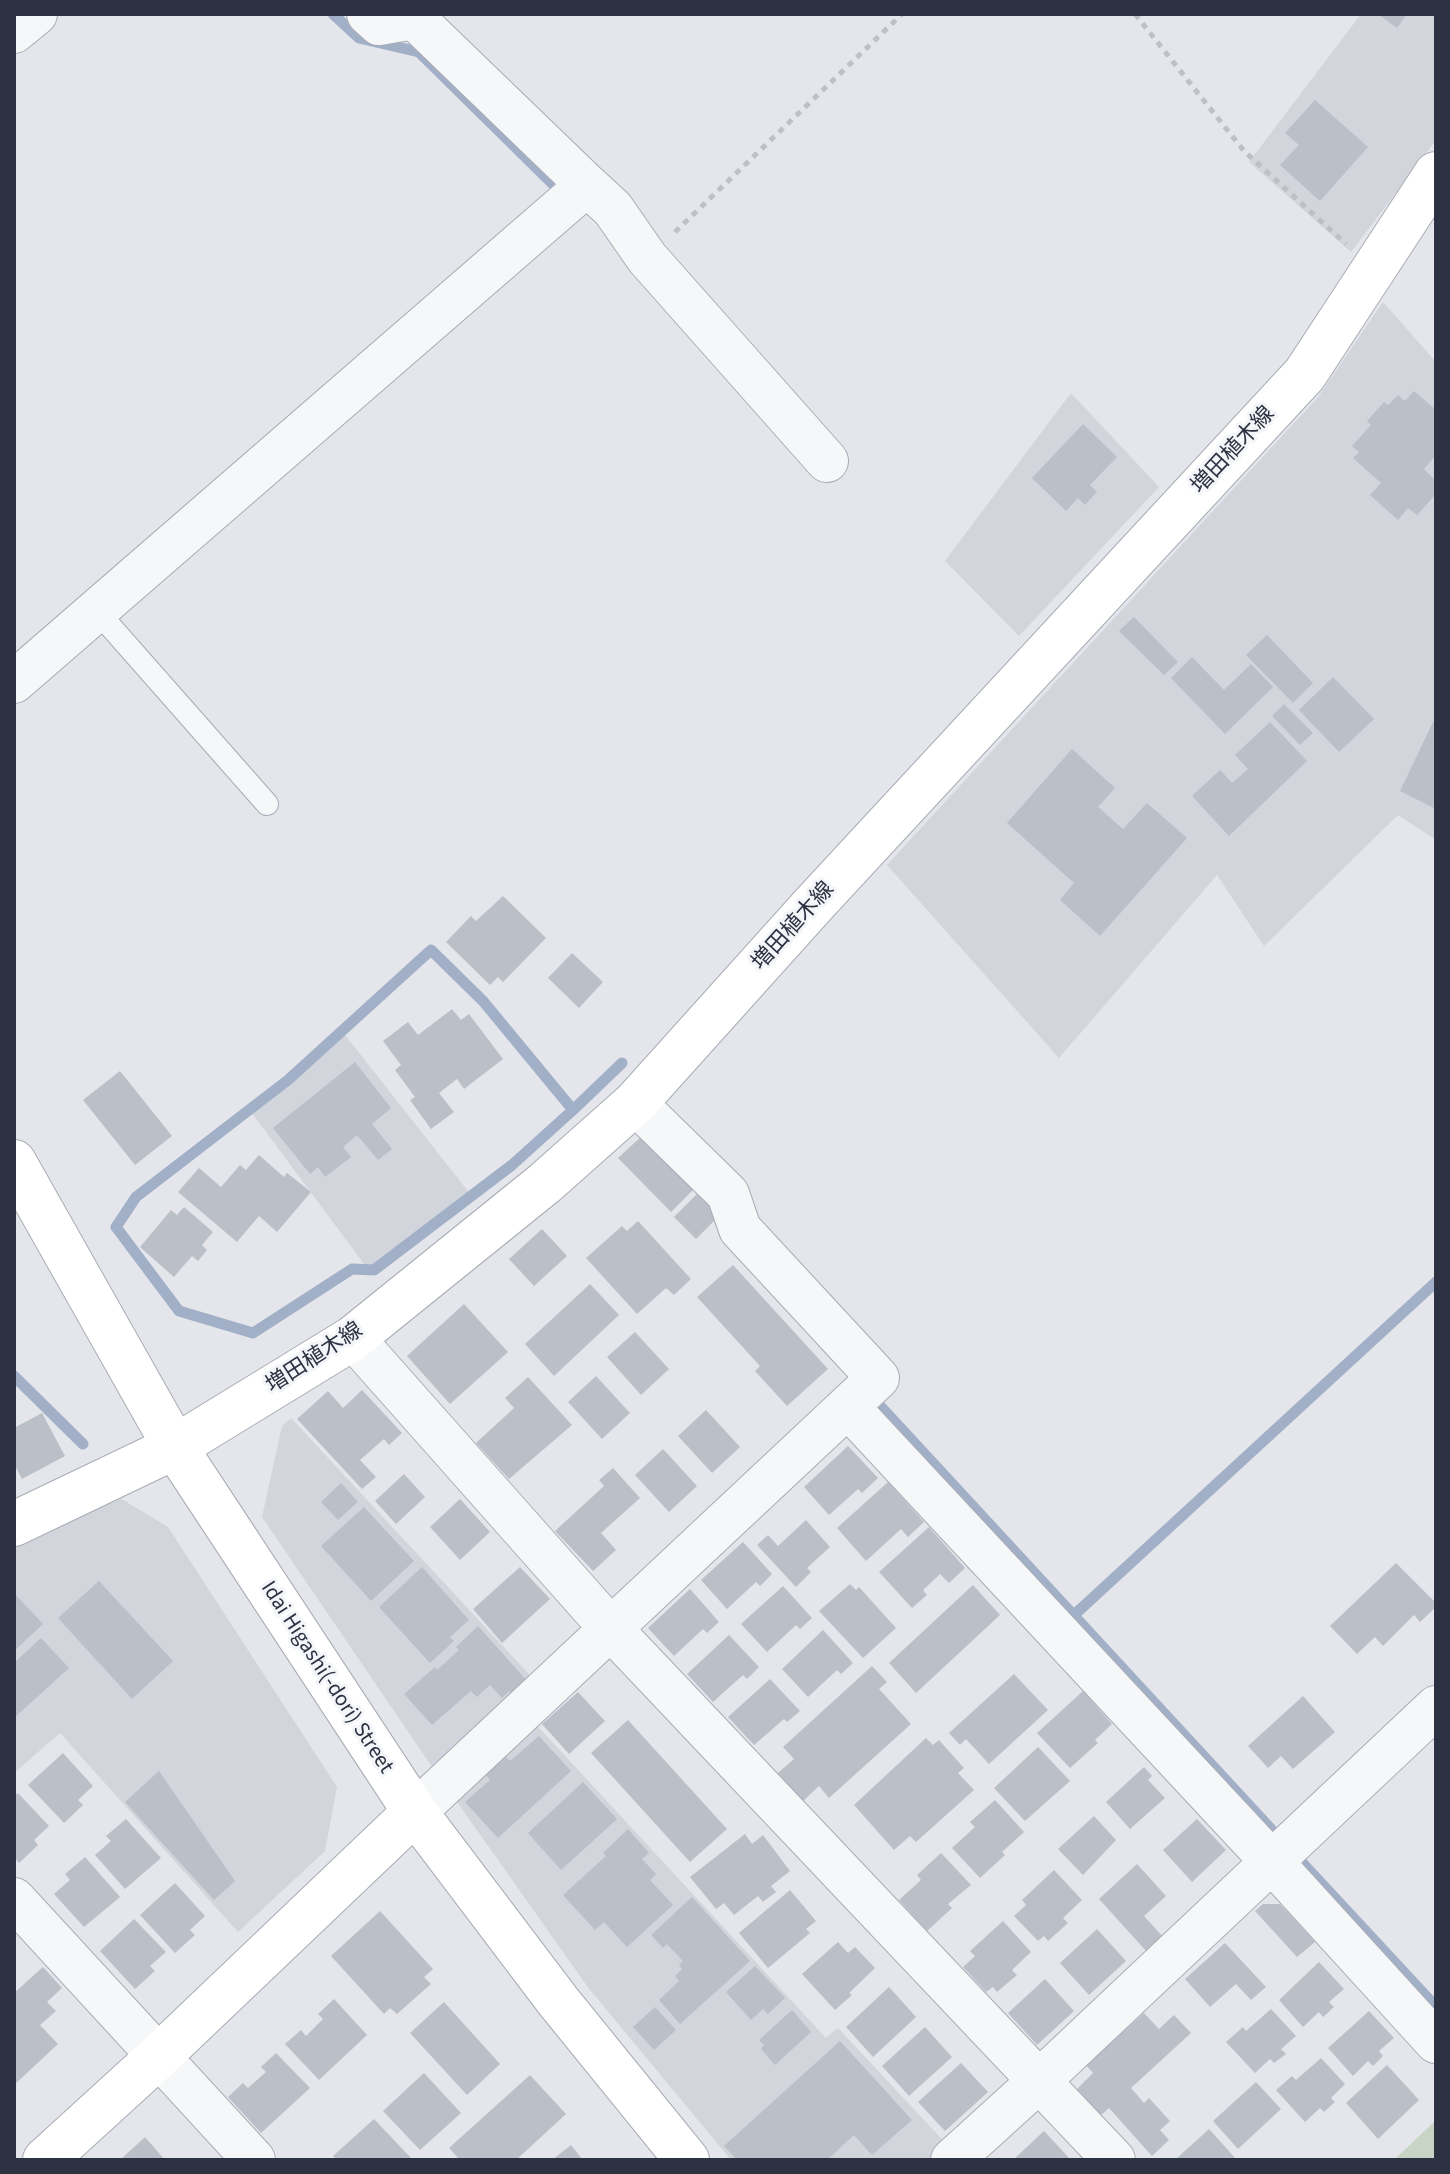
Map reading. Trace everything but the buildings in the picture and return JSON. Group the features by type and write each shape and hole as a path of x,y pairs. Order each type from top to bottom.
{"street":[{"path":"14,32 36,14"},
{"path":"368,14 379,24 414,18 613,209 647,258 827,461"},
{"name":"増田植木線","path":"14,1524 175,1447 353,1338 545,1183 635,1103 825,892 1305,374 1436,174"},
{"path":"14,682 587,185"},
{"path":"635,1103 734,1212 860,1395 1283,1852 1436,2042"},
{"name":"Idai Higashi(-dori) Street","path":"14,1162 175,1447 415,1812 558,2001 687,2160"},
{"path":"353,1338 611,1629 1114,2160"},
{"path":"45,2160 860,1395"},
{"path":"952,2160 1436,1707"},
{"path":"14,1899 254,2160"}],"lane":[{"path":"96,610 267,804"}],"path":[{"path":"647,258 902,14"},
{"path":"1135,14 1244,151 1373,269"}],"shaded area":[{"path":"1361,14 1436,14 1436,140 1351,252 1249,162"},
{"path":"1383,302 1436,362 1436,840 1398,815 1264,946 1217,875 1059,1058 887,865 1318,397"},
{"path":"1071,393 1159,487 1019,636 945,561"},
{"path":"342,1031 471,1195 370,1272 249,1109 288,1080"},
{"path":"291,1418 539,1685 518,1705 826,2038 838,2028 953,2151 943,2160 731,2160 587,1986 426,1758 262,1517 282,1426"},
{"path":"120,1498 168,1527 337,1787 325,1851 238,1932 60,1733 14,1773 14,1546"}],"green space":[{"path":"1436,2120 1436,2160 1394,2160"}],"waterway":[{"path":"333,14 359,38 419,52 557,188"},
{"path":"573,1110 512,1165 374,1270 352,1269 253,1333 179,1311 116,1227 136,1197 288,1080 431,950 483,1001 573,1110 622,1063"},
{"path":"1073,1616 1436,1282"},
{"path":"14,1376 83,1444"},
{"path":"870,1395 1282,1841"},
{"path":"1294,1854 1436,2007"}]}
